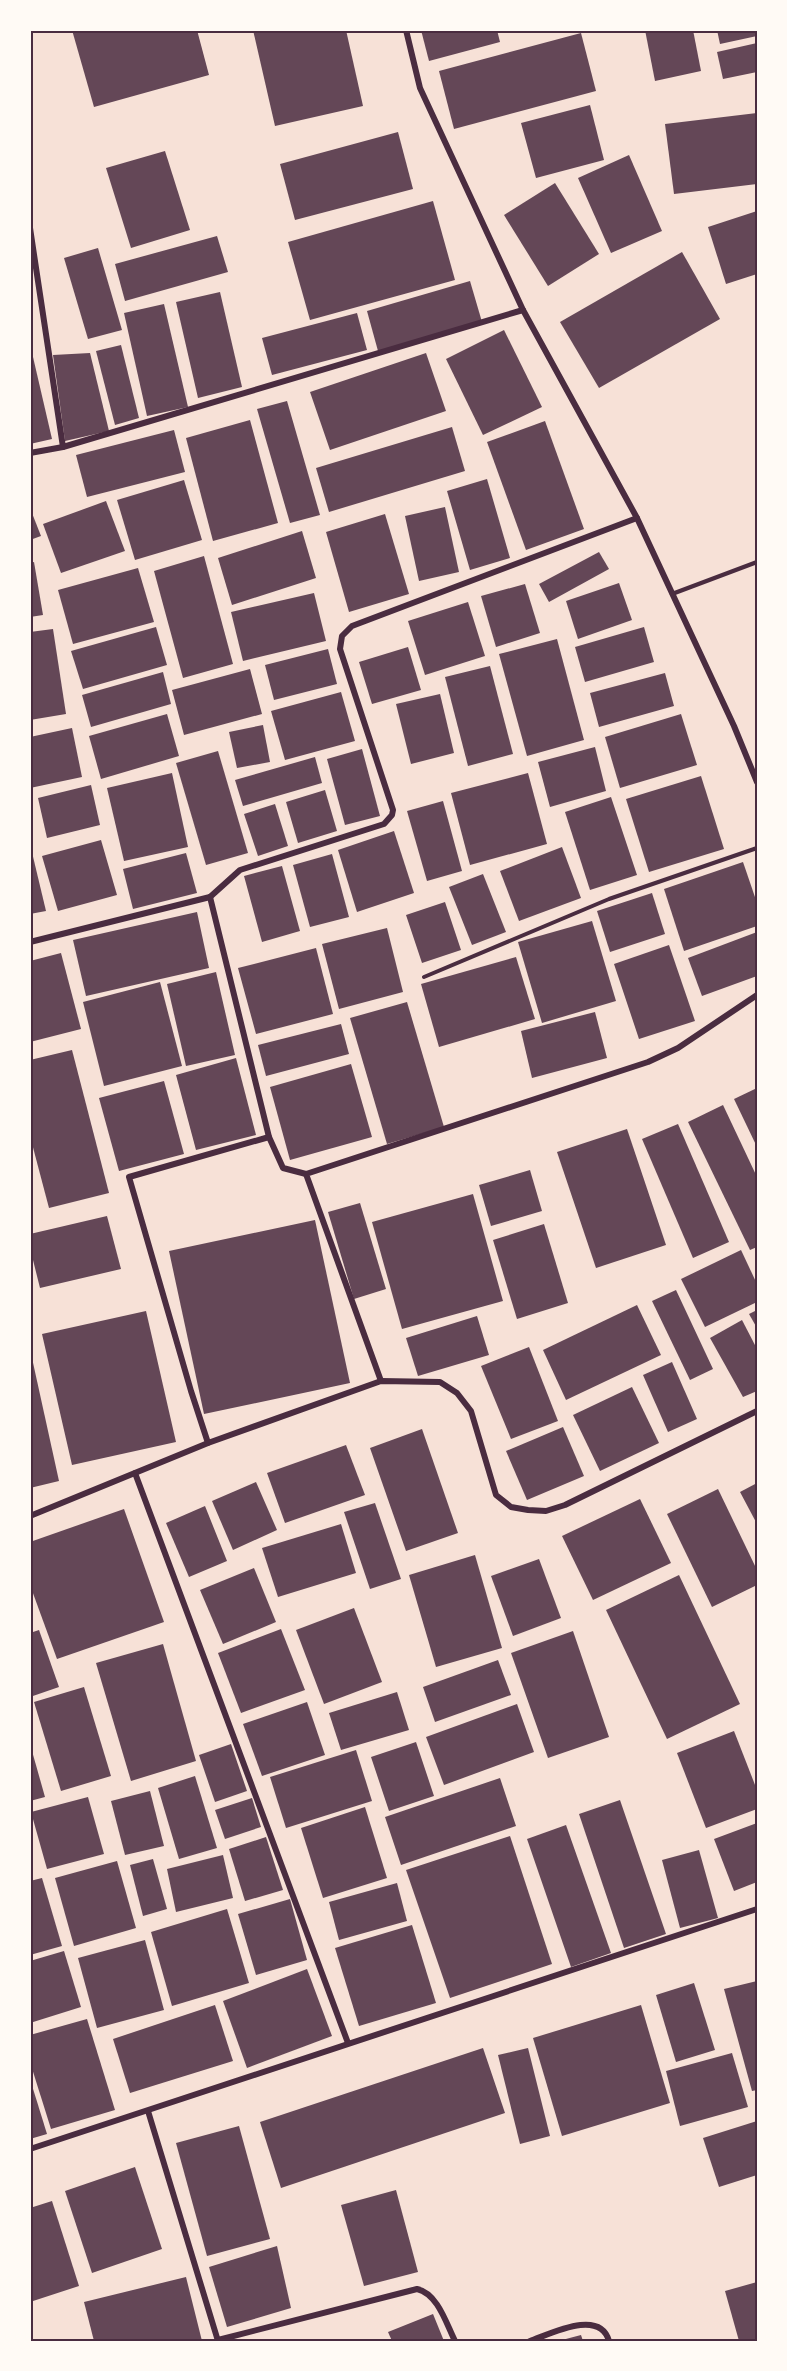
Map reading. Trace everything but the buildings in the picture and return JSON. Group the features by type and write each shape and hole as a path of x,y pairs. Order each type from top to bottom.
{"street":[{"path":"406,30 420,88 523,310 637,518 734,726 757,782"},
{"path":"30,228 63,447"},
{"path":"30,453 63,447 523,310"},
{"path":"30,942 210,897 240,870 384,824 392,815 393,810 340,650 342,636 352,626 637,518"},
{"path":"210,897 269,1137 283,1168 306,1174 648,1062 678,1048 757,995"},
{"path":"208,1443 129,1177 269,1137"},
{"path":"306,1174 381,1381"},
{"path":"30,1516 208,1443 381,1381 440,1382 457,1393 471,1411 496,1495 511,1507 528,1510 546,1511 565,1505 757,1411"},
{"path":"135,1473 348,2043"},
{"path":"30,2149 757,1909"},
{"path":"148,2110 218,2341 417,2289 426,2291 433,2297 455,2341"},
{"path":"530,2341 582,2323 598,2327 607,2334 609,2341"}],"lane":[{"path":"672,594 757,562"}],"path":[{"path":"424,977 609,899 757,848"}]}
